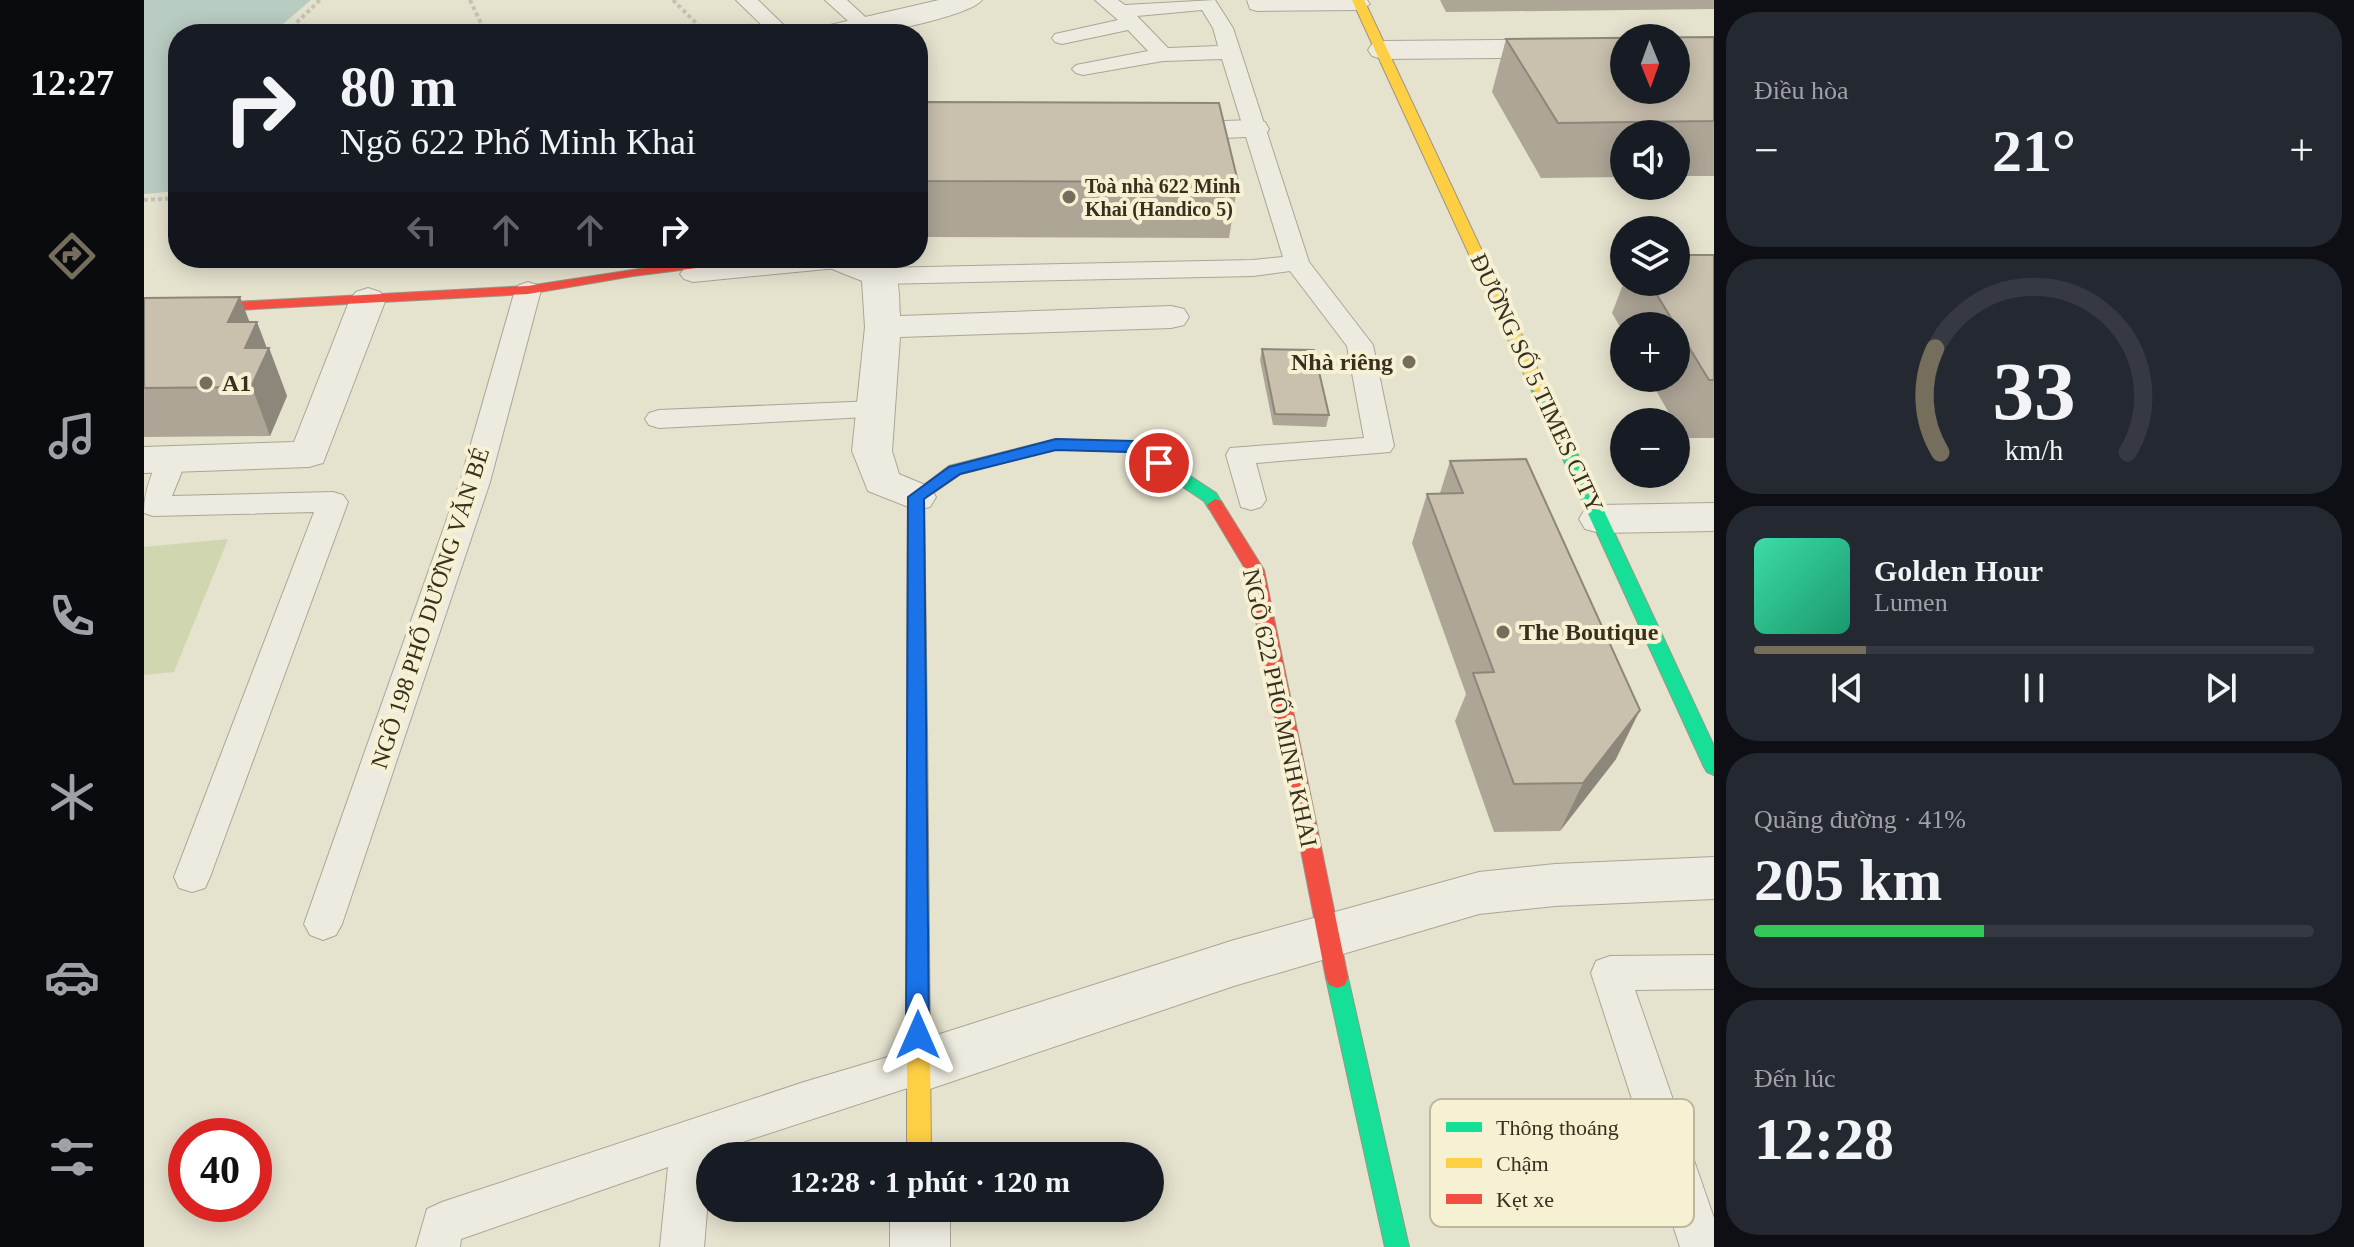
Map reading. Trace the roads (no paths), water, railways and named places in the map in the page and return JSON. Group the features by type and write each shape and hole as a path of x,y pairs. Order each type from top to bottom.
{"street":[{"path":"873,24 956,2"},
{"name":"ĐƯỜNG SỐ 5 TIMES CITY","path":"1359,2 1714,767"},
{"path":"1382,50 1610,48"},
{"path":"1132,133 1254,129"},
{"path":"144,311 528,290 665,268"},
{"path":"857,268 879,276 883,327 872,451 882,482 916,497 919,1142"},
{"path":"159,459 309,454 368,299"},
{"path":"883,327 1171,317"},
{"name":"NGÕ 622 PHỐ MINH KHAI","path":"916,497 955,470 1056,444 1134,447 1210,497 1255,570 1328,936 1397,1247"},
{"path":"1600,519 1714,517"},
{"path":"918,1067 1328,936 1479,893 1555,885 1714,878"},
{"path":"920,1222 920,1247"}],"lane":[{"path":"746,0 772,24"},
{"path":"835,0 863,24"},
{"path":"1257,0 1257,5 1359,2"},
{"path":"1060,32 1121,12 1206,2 1223,28 1297,263 1360,345 1380,446 1240,455 1251,500"},
{"path":"1121,12 1163,55"},
{"path":"1083,69 1163,55 1230,52"},
{"path":"879,276 1253,268 1297,263"},
{"path":"693,274 754,268"},
{"name":"NGÕ 198 PHỐ DƯƠNG VĂN BÉ","path":"323,924 475,482 528,290"},
{"path":"659,419 875,410"},
{"path":"159,459 153,506 333,502 192,877"},
{"path":"1652,1099 1610,973 1714,972"},
{"path":"438,1247 442,1224 692,1139 918,1067"},
{"path":"682,1247 692,1139"},
{"path":"1694,1223 1702,1247"}],"place":[{"name":"Toà nhà 622 Minh Khai (Handico 5)","path":"1069,197"},
{"name":"Nhà riêng","path":"1409,362"},
{"name":"A1","path":"206,383"},
{"name":"The Boutique","path":"1503,632"}]}
